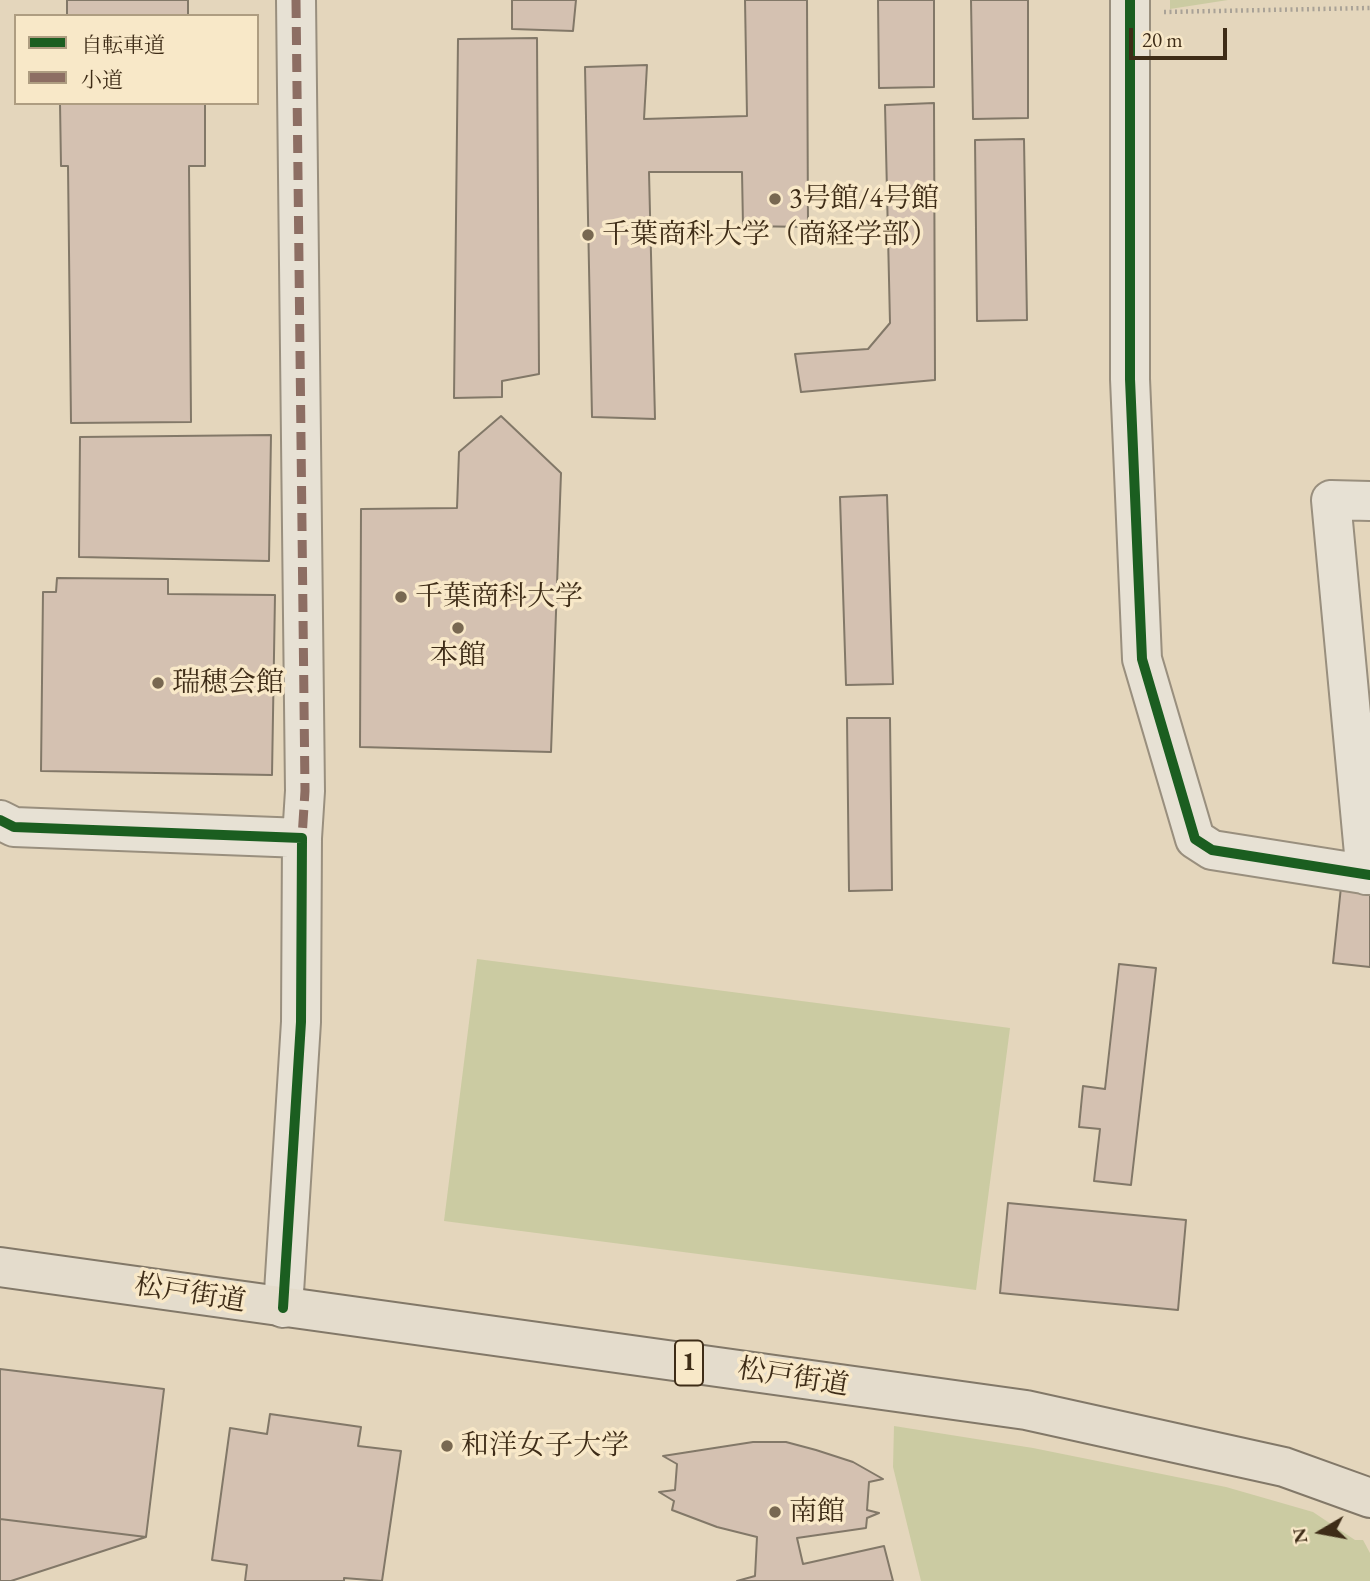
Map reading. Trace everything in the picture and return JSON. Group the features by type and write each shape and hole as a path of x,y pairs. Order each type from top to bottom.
{"main road":[{"name":"松戸街道","path":"0,1267 1026,1410 1284,1467 1328,1480 1370,1498"}],"street":[{"path":"283,1308 302,1022 302,838 305,792 296,0"},
{"path":"1129,6 1130,379 1142,659 1195,839 1212,850 1368,875 1331,500 1370,501"},
{"path":"0,820 15,827 302,838"}],"path":[{"path":"1129,6 1370,8"}],"green space":[{"path":"1170,0 1228,0 1170,9"},
{"path":"477,959 1010,1028 976,1290 444,1221"},
{"path":"894,1426 1033,1448 1226,1487 1313,1512 1355,1540 1363,1540 1370,1553 1370,1581 921,1581 893,1467"}],"building":[{"path":"67,0 188,0 188,14 67,14"},
{"path":"512,0 576,0 573,31 512,29"},
{"name":"3号館/4号館","path":"745,0 807,0 808,227 743,226 742,172 649,172 655,419 592,417 585,67 647,65 644,119 747,116"},
{"path":"878,0 934,0 934,87 879,88"},
{"path":"971,0 1028,0 1028,118 973,119"},
{"path":"537,38 539,374 502,381 502,397 454,398 458,39"},
{"path":"934,103 935,380 801,392 795,354 868,349 890,323 885,105"},
{"path":"60,105 205,105 205,166 189,166 191,422 71,423 68,166 61,166"},
{"path":"1024,139 1027,320 977,321 975,140"},
{"name":"本館","path":"501,416 561,473 551,752 360,747 361,509 457,508 459,452"},
{"path":"271,435 269,561 79,557 80,437"},
{"path":"887,495 893,684 846,685 840,497"},
{"name":"瑞穂会館","path":"57,578 168,579 168,594 275,595 272,775 41,771 43,592 56,592"},
{"path":"847,718 890,718 892,890 849,891"},
{"path":"1341,887 1370,890 1370,967 1333,963"},
{"path":"1119,964 1156,968 1131,1185 1094,1181 1100,1129 1079,1127 1083,1086 1105,1089"},
{"path":"1008,1203 1186,1220 1178,1310 1000,1293"},
{"path":"0,1369 164,1389 146,1537 0,1519"},
{"path":"270,1414 361,1427 358,1446 401,1451 382,1581 344,1578 344,1581 245,1581 247,1565 212,1560 230,1428 267,1434"},
{"name":"南館","path":"753,1442 786,1442 816,1450 853,1462 883,1479 869,1482 867,1510 879,1513 867,1518 866,1528 797,1538 803,1564 884,1546 893,1581 737,1581 755,1576 757,1537 717,1527 672,1510 674,1501 659,1492 675,1490 677,1464 663,1456"},
{"path":"0,1519 146,1537 11,1581 0,1581"}],"marked path":[{"path":"296,0 305,791 302,838"}],"cycle path":[{"path":"1130,0 1130,379 1142,659 1195,839 1212,850 1370,875"},
{"path":"0,820 14,827 302,838 301,1022 283,1308"}],"place":[{"name":"3号館/4号館","path":"775,199"},
{"name":"千葉商科大学（商経学部）","path":"588,235"},
{"name":"千葉商科大学","path":"401,597"},
{"name":"本館","path":"458,628"},
{"name":"瑞穂会館","path":"158,683"},
{"name":"和洋女子大学","path":"447,1446"},
{"name":"南館","path":"775,1512"}]}
